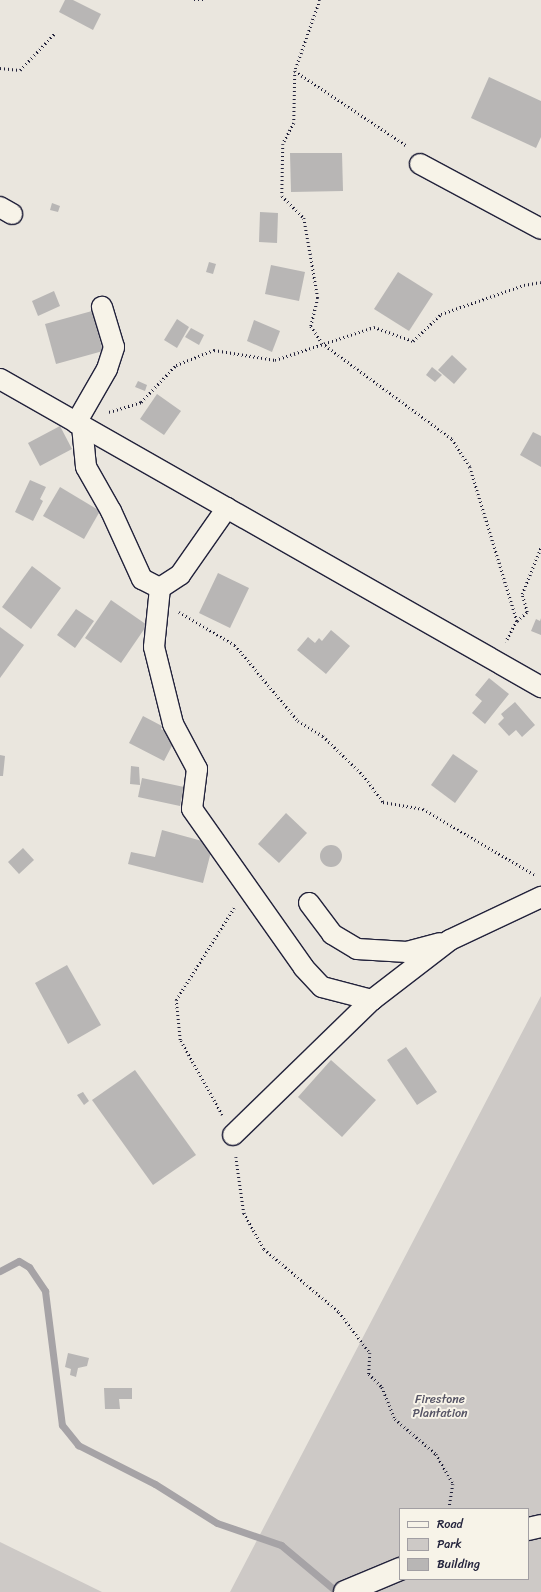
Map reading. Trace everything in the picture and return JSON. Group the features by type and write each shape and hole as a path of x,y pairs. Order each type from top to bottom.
{"main road":[{"path":"529,1529 541,1526"},
{"path":"354,1589 399,1569"}],"street":[{"path":"420,164 541,229"},
{"path":"102,307 114,346 106,369 79,424 86,467 111,511 142,579 160,594"},
{"path":"0,379 541,687"},
{"path":"226,508 180,575 160,594 154,647 173,724 197,769 192,809 304,968 322,987 372,1000"},
{"path":"309,903 332,934 357,949 408,952 450,940 541,897"},
{"path":"233,1135 372,1000 450,940"}],"path":[{"path":"194,0 205,0"},
{"path":"320,0 294,71 294,123 283,144 282,196 304,218 318,298 311,326 322,342 452,439 470,467 517,621"},
{"path":"0,68 20,70 55,33"},
{"path":"294,71 409,147 420,164"},
{"path":"79,424 141,402 176,365 214,350 275,360 322,342 374,327 413,341 441,314 524,285 541,282"},
{"path":"496,661 517,621 527,612 522,594 541,547"},
{"path":"160,594 235,645 298,721 324,736 363,775 383,802 423,809 541,878"},
{"path":"236,904 176,1000 180,1040 233,1135 244,1213 264,1250 338,1312 370,1353 369,1374 382,1387 395,1419 436,1454 453,1484 449,1508"}],"green space":[{"name":"Firestone Plantation","path":"541,996 541,1592 230,1592"},
{"path":"0,1542 102,1592 0,1592"}],"building":[{"path":"65,0 73,0 101,14 93,30 59,12"},
{"path":"489,77 541,101 541,137 536,148 471,118"},
{"path":"290,153 342,153 343,191 291,192"},
{"path":"52,203 60,206 58,212 50,210"},
{"path":"260,212 278,213 277,243 259,242"},
{"path":"209,262 216,264 213,274 206,272"},
{"path":"271,265 305,272 299,301 265,294"},
{"path":"398,272 433,294 409,331 374,309"},
{"path":"54,291 60,306 38,316 32,301"},
{"path":"92,311 103,351 56,364 45,324"},
{"path":"177,319 189,327 177,348 164,340"},
{"path":"254,320 280,331 272,352 247,341"},
{"path":"191,328 204,335 199,345 185,337"},
{"path":"452,355 467,369 454,384 438,370"},
{"path":"432,367 442,375 435,382 426,375"},
{"path":"138,381 147,385 145,391 135,387"},
{"path":"157,394 181,411 164,435 140,419"},
{"path":"60,426 72,449 40,466 28,443"},
{"path":"533,432 541,436 541,467 520,455"},
{"path":"30,480 46,487 40,499 43,501 33,521 15,512"},
{"path":"60,487 100,511 84,539 43,516"},
{"path":"32,566 61,588 31,629 2,607"},
{"path":"218,573 249,588 230,628 199,613"},
{"path":"111,600 147,625 121,663 85,638"},
{"path":"76,609 94,621 75,648 57,635"},
{"path":"541,618 541,635 531,631 536,619 540,621"},
{"path":"0,627 24,645 0,678"},
{"path":"331,630 350,646 326,674 297,650 308,637 315,643 319,638 322,641"},
{"path":"489,678 509,694 485,724 472,713 482,701 475,695"},
{"path":"515,702 535,725 522,737 516,730 509,736 498,724 504,718 501,714"},
{"path":"143,716 162,726 161,729 176,738 164,761 129,743"},
{"path":"453,754 478,771 455,803 431,785"},
{"path":"0,755 5,756 3,776 0,776"},
{"path":"131,766 139,767 140,785 130,784"},
{"path":"142,778 184,787 180,806 138,797"},
{"path":"286,813 307,833 279,863 258,844"},
{"path":"162,830 213,844 203,883 128,864 131,852 155,857"},
{"path":"331,845 339,848 342,856 339,864 331,867 323,864 320,856 323,848"},
{"path":"23,848 34,860 19,874 8,862"},
{"path":"67,965 101,1025 68,1044 35,983"},
{"path":"406,1047 437,1092 417,1105 387,1060"},
{"path":"331,1060 376,1100 342,1137 298,1097"},
{"path":"135,1070 196,1155 153,1185 92,1100"},
{"path":"83,1092 89,1101 84,1105 77,1095"},
{"path":"68,1353 89,1358 87,1366 78,1368 76,1377 70,1375 71,1369 65,1367"},
{"path":"104,1388 132,1388 132,1399 119,1399 120,1409 105,1409"}],"waterway":[{"path":"0,1271 19,1261 29,1267 45,1291 62,1425 78,1445 155,1484 217,1523 281,1545 337,1592"}]}
